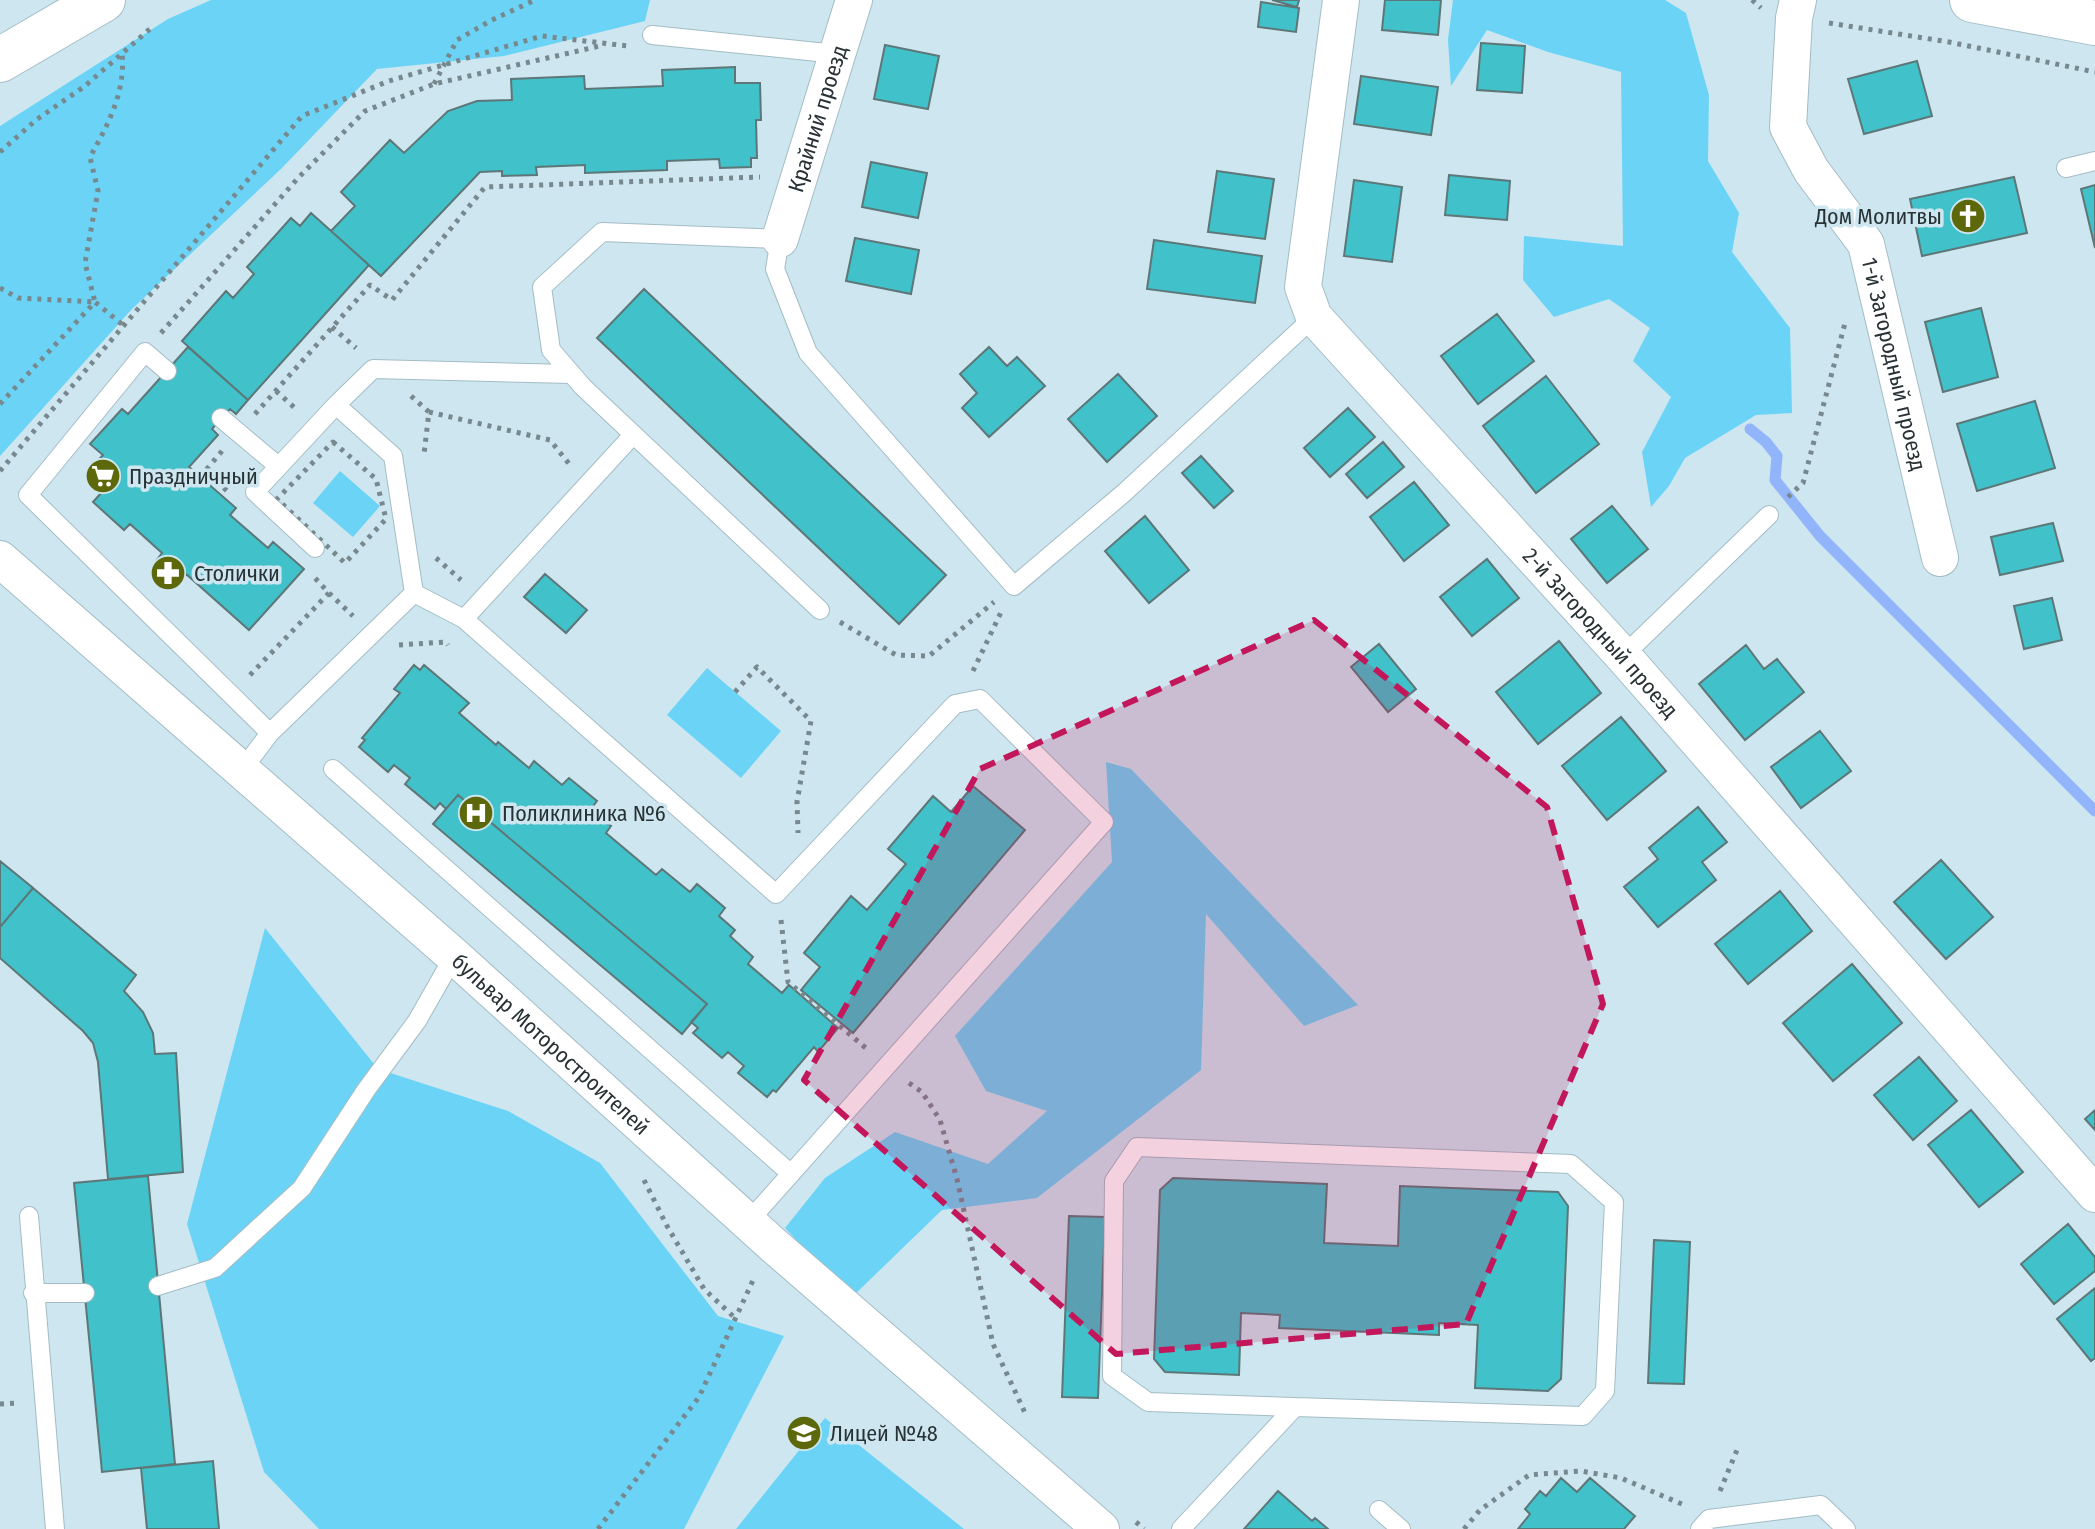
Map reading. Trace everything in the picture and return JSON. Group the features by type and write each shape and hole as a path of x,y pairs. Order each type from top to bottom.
{"street":[{"path":"0,60 103,0"},
{"name":"Крайний проезд","path":"780,239 854,0"},
{"name":"2-й Загородный проезд","path":"1341,0 1303,287 1314,317 1623,656 2095,1194"},
{"path":"1972,0 2095,23"},
{"name":"1-й Загородный проезд","path":"1796,9 1788,127 1811,170 1866,244 1940,558"},
{"name":"бульвар Моторостроителей","path":"0,559 454,956 760,1232 1101,1529"}],"lane":[{"path":"646,41 837,54"},
{"path":"2066,168 2095,161"},
{"path":"820,610 632,436 551,350 542,287 602,232 780,239 775,269 808,353 1014,586 1125,492 1314,317"},
{"path":"167,371 145,352 28,495 265,728"},
{"path":"318,544 255,492 373,369 571,374"},
{"path":"336,405 393,456 414,593"},
{"path":"221,418 278,466"},
{"path":"464,619 632,436"},
{"path":"1623,656 1769,515"},
{"path":"242,770 265,728 414,593"},
{"path":"414,593 464,619 776,894 955,704 980,699 1104,822 790,1173 760,1232"},
{"path":"333,769 790,1173"},
{"path":"158,1286 215,1268 302,1188 366,1090 417,1021 454,956"},
{"path":"1181,1529 1295,1407 1583,1416 1605,1391 1614,1202 1571,1164 1137,1147 1114,1181 1112,1376 1148,1402 1295,1407"},
{"path":"29,1216 55,1529"},
{"path":"33,1293 85,1293"},
{"path":"1704,1524 1821,1505 1846,1529"},
{"path":"1379,1510 1401,1529"}],"path":[{"path":"434,84 457,40 535,0"},
{"path":"1752,0 1764,11 1796,9 2095,72"},
{"path":"0,152 36,120 85,86 151,28"},
{"path":"0,471 302,116 389,81 542,36 609,44 646,41"},
{"path":"145,352 299,177 365,111 434,84 609,44 646,41"},
{"path":"122,53 124,70 111,120 90,157 98,191 85,263 95,302 124,326"},
{"path":"239,504 206,470 370,285 392,300 485,187 774,177"},
{"path":"0,288 18,298 95,302"},
{"path":"0,404 95,302"},
{"path":"1803,483 1846,319"},
{"path":"332,327 429,412 550,440 571,464 560,475"},
{"path":"425,464 423,448 429,412"},
{"path":"333,442 376,479 386,519 345,563 318,544 277,499 333,442"},
{"path":"435,557 460,581 470,570"},
{"path":"307,570 386,646 446,642 457,653"},
{"path":"820,610 896,655 929,656 1014,586"},
{"path":"980,699 972,674 1014,586"},
{"path":"265,728 281,702 250,674 329,593"},
{"path":"735,692 757,667 811,721 797,802 799,870"},
{"path":"776,894 784,934 788,982 886,1066 922,1092 940,1120 957,1179 993,1344 1031,1424"},
{"path":"598,1529 699,1397 760,1232"},
{"path":"1464,1529 1480,1510 1529,1475 1581,1471 1621,1478 1670,1497 1704,1524 1737,1450"}],"highlighted area":[{"path":"1314,620 1547,807 1603,1004 1466,1324 1116,1354 804,1080 980,769"}],"shaded area":[{"path":"211,0 650,0 645,21 504,56 377,69 281,169 132,309 0,456 0,126 168,19"},
{"path":"1453,0 1665,0 1686,13 1709,95 1708,161 1739,213 1732,252 1790,328 1792,413 1756,415 1685,458 1669,486 1651,507 1642,452 1671,397 1633,361 1650,328 1609,299 1554,317 1523,280 1524,236 1623,246 1621,72 1548,52 1487,30 1451,86 1448,40"},
{"path":"340,471 380,506 353,537 313,503"},
{"path":"707,668 781,731 741,778 667,715"},
{"path":"1106,762 1131,769 1358,1005 1304,1026 1206,914 1201,1070 1037,1198 942,1210 851,1298 785,1228 825,1178 895,1132 988,1164 1047,1111 986,1091 955,1036 1112,862"},
{"path":"265,928 378,1069 508,1111 600,1163 718,1316 784,1336 684,1529 319,1529 264,1472 187,1224"},
{"path":"825,1418 964,1529 736,1529"}],"building":[{"path":"1272,0 1299,0 1297,7"},
{"path":"1385,0 1441,0 1438,35 1382,30"},
{"path":"1261,2 1299,8 1296,32 1258,27"},
{"path":"1481,43 1525,46 1522,93 1477,90"},
{"path":"885,45 939,56 928,109 874,99"},
{"path":"1917,61 1932,116 1864,134 1848,79"},
{"path":"735,67 735,83 760,83 761,120 756,120 757,158 751,158 751,167 720,168 719,159 667,161 667,170 585,173 585,165 536,167 537,175 502,176 502,171 480,172 381,276 331,231 355,206 341,192 390,140 404,153 448,111 477,101 512,100 511,79 584,76 585,89 663,86 662,70"},
{"path":"1361,76 1438,87 1431,135 1354,124"},
{"path":"871,162 927,173 918,218 862,207"},
{"path":"1217,171 1274,179 1265,239 1208,232"},
{"path":"1449,175 1510,181 1507,220 1445,215"},
{"name":"Дом Молитвы","path":"2014,177 2027,233 1922,256 1910,199"},
{"path":"1354,180 1402,187 1392,262 1344,256"},
{"path":"2095,185 2095,248 2081,189"},
{"path":"311,213 369,265 248,400 182,341 226,291 233,298 254,274 247,267 291,218 300,226"},
{"path":"855,238 919,250 911,294 846,281"},
{"path":"1154,240 1262,256 1255,303 1147,289"},
{"path":"644,289 946,575 899,624 597,338"},
{"path":"1981,308 1998,377 1943,392 1925,322"},
{"path":"1497,314 1534,361 1478,404 1441,356"},
{"path":"188,347 248,400 236,414 230,409 221,418 212,429 218,435 189,467 236,508 230,515 268,548 273,542 304,569 249,630 186,574 179,582 156,561 162,553 130,524 124,530 93,502 102,492 94,485 103,476 93,466 103,455 90,444 122,409 128,414"},
{"path":"989,347 1007,366 1017,357 1045,386 989,437 962,408 977,393 960,374"},
{"path":"1118,374 1157,416 1107,462 1068,419"},
{"path":"1546,376 1599,444 1536,493 1483,426"},
{"path":"2035,401 2055,468 1977,491 1957,424"},
{"path":"1348,408 1375,437 1330,477 1304,448"},
{"path":"1383,442 1404,467 1367,498 1346,474"},
{"path":"1201,456 1233,491 1214,508 1182,473"},
{"path":"1414,482 1449,525 1404,561 1370,517"},
{"path":"1612,506 1648,549 1607,583 1571,539"},
{"path":"1145,516 1189,570 1149,603 1105,551"},
{"path":"2053,523 2063,561 2000,575 1991,537"},
{"path":"1487,559 1519,598 1472,636 1440,597"},
{"path":"545,574 587,610 566,633 524,597"},
{"path":"2052,598 2062,640 2024,649 2014,606"},
{"path":"1559,641 1601,693 1538,744 1496,692"},
{"path":"1379,644 1416,689 1388,712 1351,667"},
{"path":"1746,645 1764,669 1777,659 1804,692 1745,740 1699,684"},
{"path":"414,665 420,670 424,665 469,703 459,713 496,745 498,742 529,768 534,761 562,785 569,778 597,801 591,809 611,826 606,833 656,875 662,869 690,892 697,884 725,908 719,916 735,930 730,936 753,957 748,964 782,993 789,985 838,1028 818,1052 814,1047 776,1092 773,1090 767,1097 738,1073 744,1066 728,1052 722,1058 693,1033 698,1028 691,1022 707,1004 458,795 446,809 440,803 435,809 405,784 410,778 394,765 388,772 359,747 365,740 362,738 400,693 394,689"},
{"path":"1621,717 1666,771 1607,820 1562,766"},
{"path":"1820,731 1851,771 1801,808 1771,767"},
{"path":"973,786 1025,830 853,1033 801,990 820,967 804,953 851,896 867,910 906,864 888,849 933,796 951,812"},
{"path":"458,795 707,1004 682,1034 433,824"},
{"path":"1698,807 1727,842 1702,862 1716,880 1658,927 1624,887 1658,859 1649,848"},
{"path":"1941,860 1993,917 1946,959 1894,902"},
{"path":"0,861 33,888 0,927"},
{"path":"33,888 136,975 124,991 143,1012 153,1033 155,1054 176,1053 183,1172 108,1179 98,1062 93,1043 0,958 0,927"},
{"path":"1780,891 1812,931 1748,984 1715,944"},
{"path":"1852,964 1902,1023 1833,1081 1783,1023"},
{"path":"1919,1057 1957,1101 1913,1140 1874,1095"},
{"path":"1971,1110 2023,1172 1979,1207 1928,1145"},
{"path":"2095,1110 2095,1130 2085,1119"},
{"path":"148,1176 175,1464 102,1472 74,1183"},
{"path":"1173,1178 1327,1184 1324,1243 1398,1246 1400,1186 1558,1192 1568,1206 1561,1379 1548,1391 1475,1388 1478,1325 1439,1323 1439,1335 1279,1328 1280,1315 1241,1313 1239,1375 1165,1372 1154,1359 1160,1190"},
{"path":"1069,1216 1105,1217 1098,1398 1062,1397"},
{"path":"2068,1224 2095,1257 2095,1271 2054,1304 2021,1264"},
{"path":"1654,1240 1690,1242 1684,1384 1648,1383"},
{"path":"2095,1288 2095,1358 2091,1361 2057,1319"},
{"path":"213,1461 219,1529 147,1529 141,1468"},
{"path":"1561,1478 1577,1492 1590,1478 1635,1516 1624,1529 1518,1529 1530,1514 1525,1509 1540,1491 1546,1496"},
{"path":"1278,1491 1312,1521 1315,1518 1328,1529 1244,1529"}],"waterway":[{"path":"1750,429 1777,456 1775,480 1820,536 2095,811"}],"place":[{"name":"Дом Молитвы","path":"1968,216"},
{"name":"Праздничный","path":"103,476"},
{"name":"Столички","path":"168,573"},
{"name":"Поликлиника №6","path":"476,813"},
{"name":"Лицей №48","path":"804,1433"}]}
